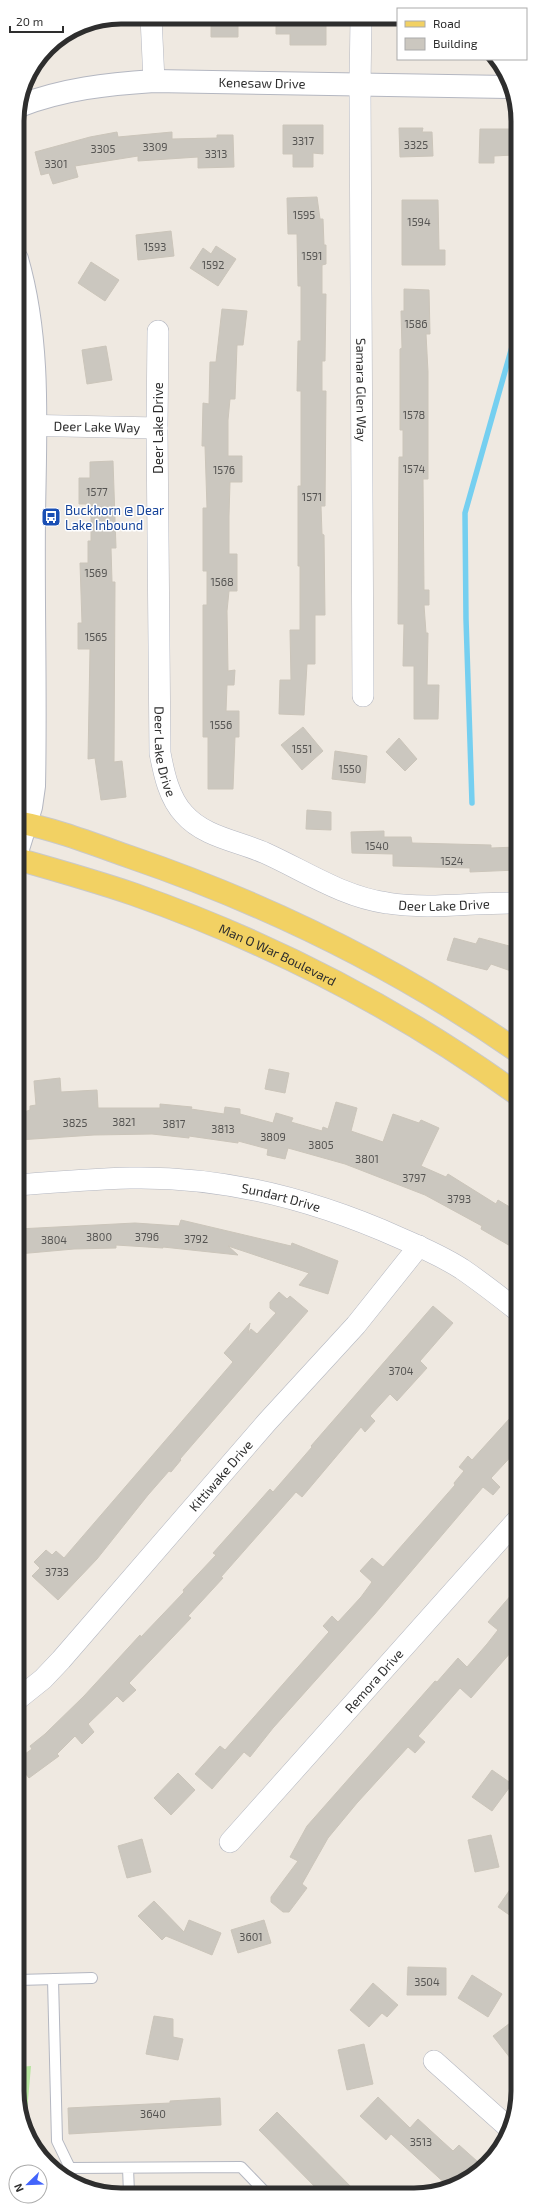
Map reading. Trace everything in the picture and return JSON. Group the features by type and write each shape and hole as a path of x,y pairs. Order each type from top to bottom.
{"main road":[{"path":"24,823 176,872 287,918 388,970 433,996 511,1047"},
{"name":"Man O War Boulevard","path":"24,861 134,895 207,923 337,983 414,1027 511,1090"}],"street":[{"path":"151,24 154,81"},
{"name":"Samara Glen Way","path":"361,24 363,696"},
{"name":"Kenesaw Drive","path":"26,103 43,97 75,90 111,84 154,81 505,87"},
{"path":"24,290 28,308 33,352 27,425 34,517 34,786 24,816"},
{"name":"Deer Lake Drive","path":"158,331 157,428 160,753 165,778 183,814 209,832 264,853 310,876 363,898 388,904 415,905 511,902"},
{"name":"Deer Lake Way","path":"27,425 157,428"},
{"name":"Sundart Drive","path":"24,1185 130,1178 183,1180 250,1189 299,1200 358,1219 419,1246 461,1269 511,1306"},
{"name":"Kittiwake Drive","path":"24,1695 62,1660 262,1428 356,1324 419,1246"},
{"name":"Remora Drive","path":"230,1842 511,1527"},
{"path":"434,2060 505,2124"}],"lane":[{"path":"24,1980 92,1978"},
{"path":"53,1979 57,2141 70,2168 241,2167 261,2188"},
{"path":"128,2168 129,2188"}],"green space":[{"path":"31,2066 27,2114 24,2091 24,2067"}],"building":[{"path":"211,24 238,24 238,37 211,37"},
{"path":"276,24 326,24 326,45 290,45 290,34 276,34"},
{"path":"283,125 323,125 323,154 313,153 313,167 293,167 293,154 283,154"},
{"path":"399,128 423,128 422,132 432,132 433,156 400,157"},
{"path":"480,129 511,129 511,155 494,156 494,163 479,163"},
{"path":"117,132 118,137 172,132 172,139 217,138 217,135 233,135 234,167 198,168 198,157 138,161 138,156 75,166 78,177 53,184 49,173 41,175 35,152 90,137"},
{"path":"317,197 320,219 323,219 324,245 326,245 326,264 322,265 322,294 326,294 325,361 322,361 322,391 326,391 325,506 321,506 322,534 324,535 325,615 315,615 315,664 307,664 304,715 279,714 280,680 291,680 290,630 300,630 298,486 301,486 301,391 297,391 298,341 301,341 301,286 298,286 297,234 288,234 287,198"},
{"path":"402,200 438,200 439,250 445,250 445,265 402,265"},
{"path":"171,231 174,256 138,260 136,235"},
{"path":"216,246 236,259 218,286 190,268 203,248 211,254"},
{"path":"91,262 119,280 105,301 78,283"},
{"path":"404,289 429,290 430,334 426,334 428,372 428,479 423,479 424,590 429,590 429,605 424,605 426,633 428,633 427,685 439,685 438,719 414,719 414,666 403,666 404,624 398,624 399,457 403,457 403,430 400,430 400,349 402,348 401,311 404,311"},
{"path":"222,309 247,311 243,345 237,345 235,399 230,399 228,420 228,456 242,456 242,482 230,482 229,554 237,554 237,591 229,591 227,611 228,671 235,670 234,685 227,685 226,711 239,711 239,737 235,737 233,789 208,789 208,737 203,737 203,605 207,605 207,571 203,571 203,508 207,508 205,446 202,446 203,403 209,404 210,362 216,362"},
{"path":"106,346 112,380 87,384 82,350"},
{"path":"113,461 116,548 111,548 112,582 115,582 114,762 122,761 126,797 101,800 95,758 88,759 90,649 78,649 78,623 82,623 80,563 88,563 88,541 91,541 91,504 79,504 79,478 90,478 90,462"},
{"path":"303,727 323,751 302,770 281,745"},
{"path":"399,738 417,759 405,771 386,752"},
{"path":"335,751 367,756 365,783 332,779"},
{"path":"307,810 331,812 331,830 306,829"},
{"path":"384,831 384,837 411,837 412,843 491,845 491,848 511,847 511,870 470,872 470,868 393,866 393,854 352,853 351,832"},
{"path":"454,938 476,944 479,938 511,946 511,971 491,964 487,970 447,960"},
{"path":"269,1069 289,1073 285,1093 265,1089"},
{"path":"60,1078 61,1092 97,1090 98,1108 160,1108 160,1104 192,1107 191,1109 224,1114 225,1107 240,1109 240,1114 273,1123 276,1113 293,1118 291,1122 322,1131 323,1127 328,1129 336,1102 357,1108 351,1131 383,1142 393,1114 419,1123 421,1120 439,1128 421,1166 446,1177 448,1174 496,1204 498,1200 511,1208 509,1215 511,1216 511,1246 481,1229 482,1226 425,1195 345,1164 288,1148 285,1159 267,1155 268,1149 238,1141 238,1143 189,1136 189,1138 152,1134 94,1135 24,1140 24,1112 30,1110 30,1106 36,1105 34,1081"},
{"path":"181,1220 291,1246 292,1243 338,1261 328,1294 299,1285 309,1273 228,1246 238,1255 163,1247 116,1245 116,1248 74,1249 24,1253 24,1229 135,1223 179,1226"},
{"path":"279,1292 287,1299 290,1296 308,1311 180,1459 181,1460 171,1472 169,1471 148,1495 97,1559 58,1600 32,1576 40,1568 34,1562 46,1550 52,1555 56,1551 64,1558 233,1362 224,1353 250,1323 248,1333 251,1329 257,1334 276,1313 270,1308 270,1302"},
{"path":"433,1306 453,1323 420,1361 427,1368 397,1401 390,1394 370,1416 375,1421 365,1432 361,1427 302,1497 296,1492 221,1577 223,1578 188,1616 191,1618 129,1683 136,1690 123,1702 117,1696 88,1724 94,1732 82,1744 75,1736 57,1754 59,1756 29,1778 24,1772 24,1755 32,1749 30,1746 45,1734 84,1696 140,1635 141,1637 184,1592 183,1590 216,1555 213,1553 270,1489 273,1492 312,1447 311,1446"},
{"path":"510,1418 511,1419 511,1457 491,1478 500,1487 493,1495 483,1487 374,1615 273,1728 250,1757 244,1752 212,1789 195,1774 220,1746 225,1750 329,1632 323,1626 332,1616 338,1622 361,1597 372,1582 360,1571 372,1558 383,1567 455,1485 454,1483 464,1471 459,1467 468,1456 472,1460"},
{"path":"511,1595 511,1652 471,1698 460,1688 418,1736 425,1742 415,1753 408,1747 357,1803 328,1838 302,1884 307,1888 289,1912 283,1912 271,1902 271,1897 298,1861 290,1857 307,1826 435,1681 437,1682 458,1658 467,1667 498,1630 488,1622"},
{"path":"492,1770 511,1783 492,1811 472,1797"},
{"path":"178,1773 195,1790 171,1815 154,1798"},
{"path":"491,1835 499,1867 475,1872 468,1840"},
{"path":"142,1839 151,1872 127,1878 118,1846"},
{"path":"511,1888 511,1916 498,1907"},
{"path":"154,1901 184,1932 189,1920 221,1933 212,1955 166,1936 162,1940 138,1916"},
{"path":"264,1920 271,1943 238,1953 231,1930"},
{"path":"408,1967 446,1968 446,1995 407,1995"},
{"path":"472,1975 502,1994 488,2017 458,1998"},
{"path":"373,1983 398,2005 387,2017 382,2013 369,2027 350,2010"},
{"path":"154,2016 173,2019 173,2037 183,2039 178,2060 146,2054"},
{"path":"511,2022 511,2059 493,2036"},
{"path":"364,2044 373,2084 347,2090 338,2050"},
{"path":"378,2097 410,2128 418,2119 453,2151 459,2145 478,2162 473,2168 462,2175 445,2183 391,2134 386,2140 360,2116"},
{"path":"220,2098 221,2125 69,2134 68,2108 170,2103 170,2101"},
{"path":"277,2112 352,2188 316,2188 259,2130"}],"waterway":[{"path":"472,803 466,619 465,513 511,350"}],"place":[{"name":"Buckhorn @ Dear Lake Inbound","path":"51,517"}]}
